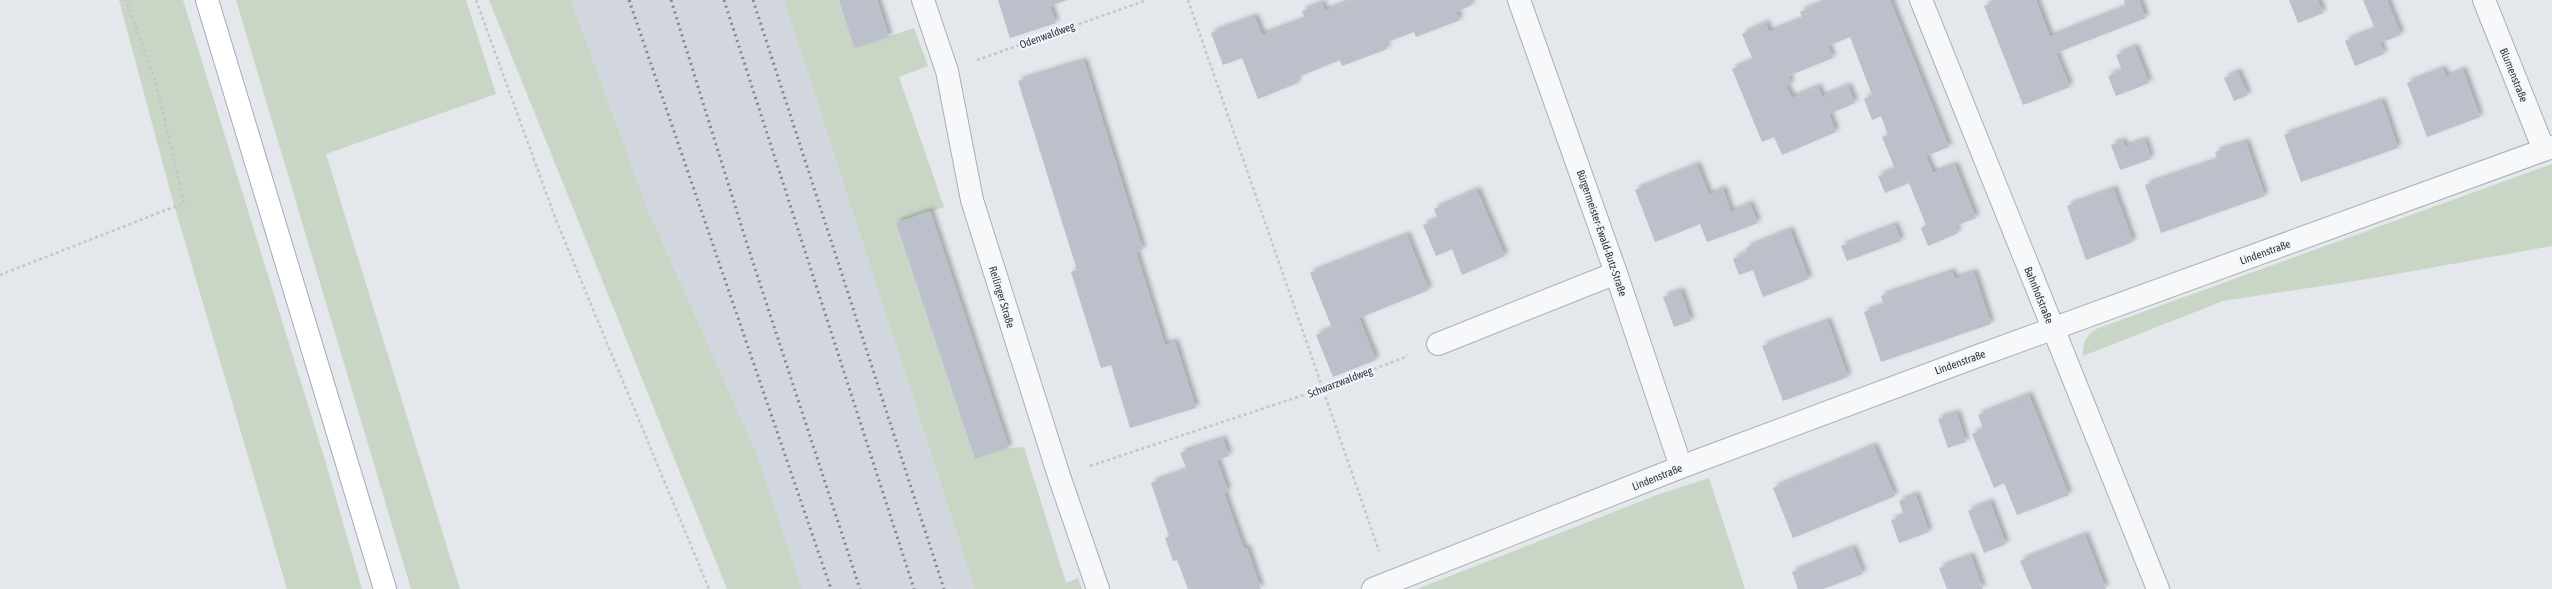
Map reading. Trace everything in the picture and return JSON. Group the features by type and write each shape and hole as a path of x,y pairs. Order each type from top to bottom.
{"main road":[{"path":"207,0 385,589"}],"street":[{"name":"Reilinger Straße","path":"923,0 947,71 972,200 1059,476 1098,589"},
{"name":"Bürgermeister-Ewald-Butz-Straße","path":"1519,0 1616,273 1681,467"},
{"name":"Bahnhofstraße","path":"1921,0 2158,589"},
{"name":"Blumenstraße","path":"2484,0 2548,149"},
{"name":"Lindenstraße","path":"1381,586 1681,467 1975,356 2053,330 2548,149"},
{"path":"1438,344 1616,273"}],"path":[{"path":"0,275 184,203 155,80 126,0"},
{"path":"476,0 556,220 709,589"},
{"name":"Odenwaldweg","path":"947,71 1147,0"},
{"path":"1188,0 1322,389 1381,586"},
{"name":"Schwarzwaldweg","path":"1059,476 1322,389 1438,344"}],"shaded area":[{"path":"571,0 784,0 975,589 802,589 756,452 648,210"}],"green space":[{"path":"119,0 183,0 325,460 362,589 287,589 172,198"},
{"path":"236,0 466,0 496,94 326,154 460,589 411,589"},
{"path":"489,0 571,0 648,210 756,452 802,589 727,589"},
{"path":"784,0 839,0 854,48 914,28 928,66 899,77 944,207 896,223 975,459 1009,448 1024,447 1066,583 1078,578 1082,589 975,589"},
{"path":"2552,164 2552,246 2374,278 2223,301 2083,356 2085,340 2089,334 2096,329"},
{"path":"1709,478 1745,589 1417,589 1657,495"}],"building":[{"path":"839,0 877,0 889,37 854,48"},
{"path":"998,0 1067,0 1050,6 1056,23 1010,38"},
{"path":"1353,0 1470,0 1472,5 1456,12 1460,20 1416,37 1414,32 1385,43 1387,49 1342,66 1340,60 1296,78 1298,83 1258,99 1242,58 1223,65 1211,33 1255,17 1262,35 1305,19 1302,11 1322,3 1325,11"},
{"path":"1828,0 1890,0 1949,147 1926,156 1933,173 1955,165 1976,218 1955,226 1958,233 1928,246 1921,228 1926,225 1909,183 1885,193 1878,176 1895,169 1882,137 1888,135 1881,116 1872,120 1864,99 1872,95 1850,37 1828,46 1833,58 1788,76 1791,84 1786,86 1792,98 1818,87 1822,97 1848,86 1855,103 1829,114 1836,132 1782,155 1774,137 1762,142 1732,69 1753,60 1742,34 1766,23 1769,32 1803,19 1800,12"},
{"path":"1999,0 2036,0 2050,37 2126,7 2124,0 2139,0 2146,18 2056,53 2070,87 2023,105 1984,6"},
{"path":"2289,0 2318,0 2323,13 2298,23"},
{"path":"2363,0 2387,0 2401,35 2380,43 2384,54 2355,66 2345,41 2375,29"},
{"path":"2135,47 2149,83 2116,96 2108,76 2122,70 2116,55"},
{"path":"1084,61 1143,250 1136,252 1165,345 1175,342 1196,408 1130,428 1111,365 1101,368 1071,272 1077,270 1018,81"},
{"path":"2443,69 2446,77 2463,70 2480,117 2427,137 2407,83"},
{"path":"2238,72 2248,95 2234,101 2224,78"},
{"path":"2382,101 2398,148 2301,182 2284,135"},
{"path":"2145,140 2151,159 2120,170 2111,145 2123,141 2125,147"},
{"path":"2246,142 2265,196 2161,233 2145,185 2218,160 2215,152"},
{"path":"1697,165 1709,195 1723,189 1731,212 1750,204 1758,223 1707,242 1700,224 1655,242 1635,190"},
{"path":"2114,189 2133,242 2086,260 2067,206"},
{"path":"1477,190 1505,256 1462,275 1452,249 1436,256 1423,225 1438,219 1434,209"},
{"path":"930,211 1009,448 975,459 896,223"},
{"path":"1895,225 1901,241 1847,261 1841,246"},
{"path":"1790,230 1809,279 1763,297 1753,270 1739,275 1733,259 1747,253 1746,248"},
{"path":"1407,235 1429,290 1359,318 1376,360 1333,377 1316,335 1332,328 1310,273"},
{"path":"1952,272 1955,279 1974,272 1991,324 1881,362 1864,312 1884,305 1881,296"},
{"path":"1681,291 1691,321 1674,327 1663,297"},
{"path":"1828,321 1848,377 1783,401 1762,346"},
{"path":"2029,395 2069,495 2017,515 2004,483 1994,488 1972,434 1983,429 1978,415"},
{"path":"1957,413 1966,442 1948,448 1938,419"},
{"path":"1223,439 1229,456 1217,460 1228,491 1224,493 1244,549 1247,548 1261,589 1188,589 1177,560 1173,561 1165,538 1169,536 1151,483 1187,470 1180,453"},
{"path":"1874,446 1895,496 1793,538 1773,488"},
{"path":"1916,495 1929,532 1899,543 1891,520 1904,516 1899,501"},
{"path":"1990,502 2006,544 1984,553 1968,511"},
{"path":"2085,535 2106,589 2032,589 2020,561"},
{"path":"1853,548 1863,574 1823,589 1798,589 1792,572"},
{"path":"1971,556 1983,589 1947,589 1939,568"}],"railway":[{"path":"629,0 831,589"},
{"path":"671,0 747,244 860,589"},
{"path":"724,0 914,589"},
{"path":"753,0 944,589"}]}
